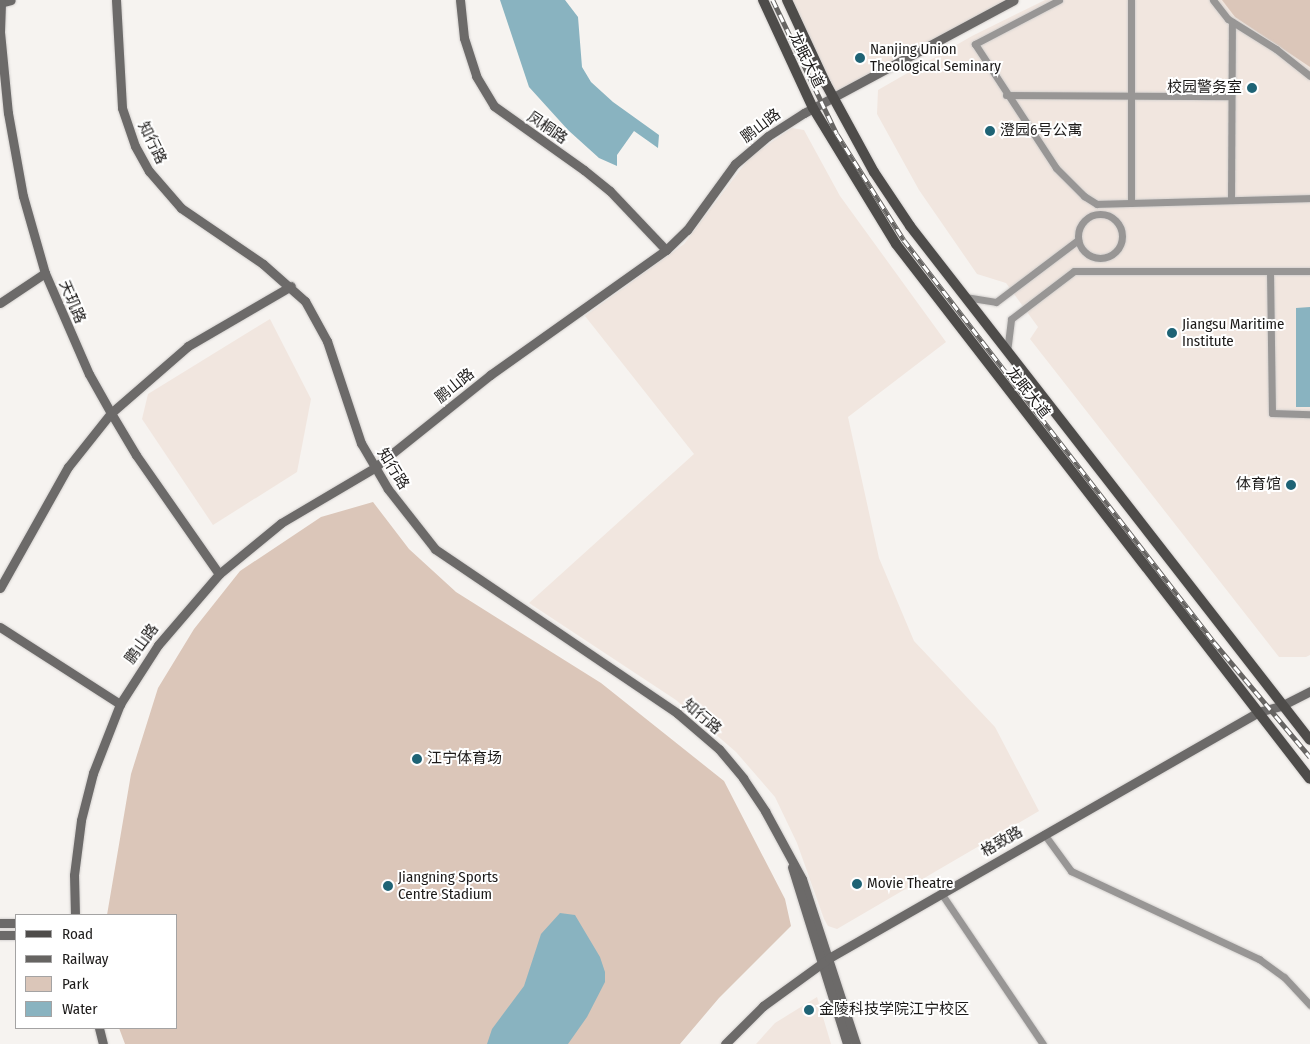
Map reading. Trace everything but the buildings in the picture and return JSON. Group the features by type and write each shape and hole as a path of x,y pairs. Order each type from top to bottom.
{"main road":[{"name":"龙眠大道","path":"763,0 813,108 896,244 1310,779"},
{"name":"龙眠大道","path":"787,0 833,97 874,172 910,226 1281,706 1310,740"}],"street":[{"path":"0,3 11,0"},
{"name":"知行路","path":"116,0 122,108 135,146 149,171 181,208 291,286 317,319 361,444 374,468 435,549 677,713 718,749 766,811 791,862 794,883 856,1044"},
{"name":"凤桐路","path":"460,0 464,38 476,76 494,106 584,170 666,250"},
{"name":"鹏山路","path":"75,914 74,875 81,820 92,773 120,704 158,645 219,574 281,523 374,468 490,375 666,250 687,230 735,164 768,136 813,108 1014,0"},
{"path":"1059,0 975,44 1006,95 1056,168 1097,204 1310,198"},
{"path":"1131,0 1131,203"},
{"path":"1213,0 1232,22 1276,49 1310,76"},
{"name":"天玑路","path":"0,3 2,70 8,113 23,196 45,273 89,374 111,413 165,499 219,574"},
{"path":"1231,200 1232,22"},
{"path":"1006,95 1231,96"},
{"path":"1096,214 1097,204"},
{"path":"964,297 996,302 1078,240 1084,220 1096,214 1116,220 1122,233 1119,248 1099,258 1085,253 1078,240"},
{"path":"1099,258 1099,271"},
{"path":"1007,353 1011,319 1074,271 1310,271"},
{"path":"1270,271 1272,412 1310,414"},
{"path":"0,302 25,283 45,273"},
{"path":"0,588 68,467 111,413 188,346 291,286"},
{"path":"0,627 120,704"},
{"name":"格致路","path":"725,1044 763,1006 825,961 1258,712 1281,706 1310,691"},
{"path":"1044,834 1071,872 1259,959 1284,977 1310,1005"},
{"path":"941,893 1043,1044"},
{"path":"0,923 15,923"},
{"path":"0,935 15,935"},
{"name":"知行路","path":"825,961 847,1044"},
{"path":"99,1029 103,1044"}],"shaded area":[{"name":"Nanjing Union Theological Seminary","path":"787,0 1014,0 833,97"},
{"name":"Jiangsu Maritime Institute","path":"1045,0 1310,0 1310,655 1306,657 1279,657 1030,339 1038,327 1006,283 977,274 919,190 877,114 878,90 972,36"},
{"path":"792,128 804,130 840,196 946,342 848,417 879,558 914,641 995,727 1039,811 837,929 828,926 824,919 797,843 775,797 736,752 676,700 529,603 694,454 585,316 684,244 750,157"},
{"path":"270,319 311,399 297,472 213,525 142,419 148,394"},
{"name":"金陵科技学院江宁校区","path":"817,997 831,1044 756,1044 775,1023"}],"green space":[{"path":"1222,0 1310,0 1310,67 1235,17"},
{"name":"江宁体育场","path":"373,502 409,549 456,592 601,683 724,781 785,899 791,926 719,998 680,1044 125,1044 119,1029 178,1029 178,914 107,914 131,774 158,688 194,629 240,571 321,517"}],"water":[{"path":"500,0 565,0 578,17 582,67 591,82 613,102 659,135 658,148 634,131 617,155 617,166 599,158 568,130 529,87"},
{"path":"1310,307 1310,407 1296,407 1296,308"},
{"path":"560,913 575,915 600,957 605,972 605,982 587,1017 568,1044 487,1044 492,1029 524,986 541,934"}],"railway":[{"path":"773,0 837,134 904,240 1214,642 1310,757"}],"place":[{"name":"Nanjing Union Theological Seminary","path":"860,58"},
{"name":"校园警务室","path":"1252,88"},
{"name":"澄园6号公寓","path":"990,131"},
{"name":"Jiangsu Maritime Institute","path":"1172,333"},
{"name":"体育馆","path":"1291,485"},
{"name":"江宁体育场","path":"417,759"},
{"name":"Movie Theatre","path":"857,884"},
{"name":"Jiangning Sports Centre Stadium","path":"388,886"},
{"name":"金陵科技学院江宁校区","path":"809,1010"}]}
